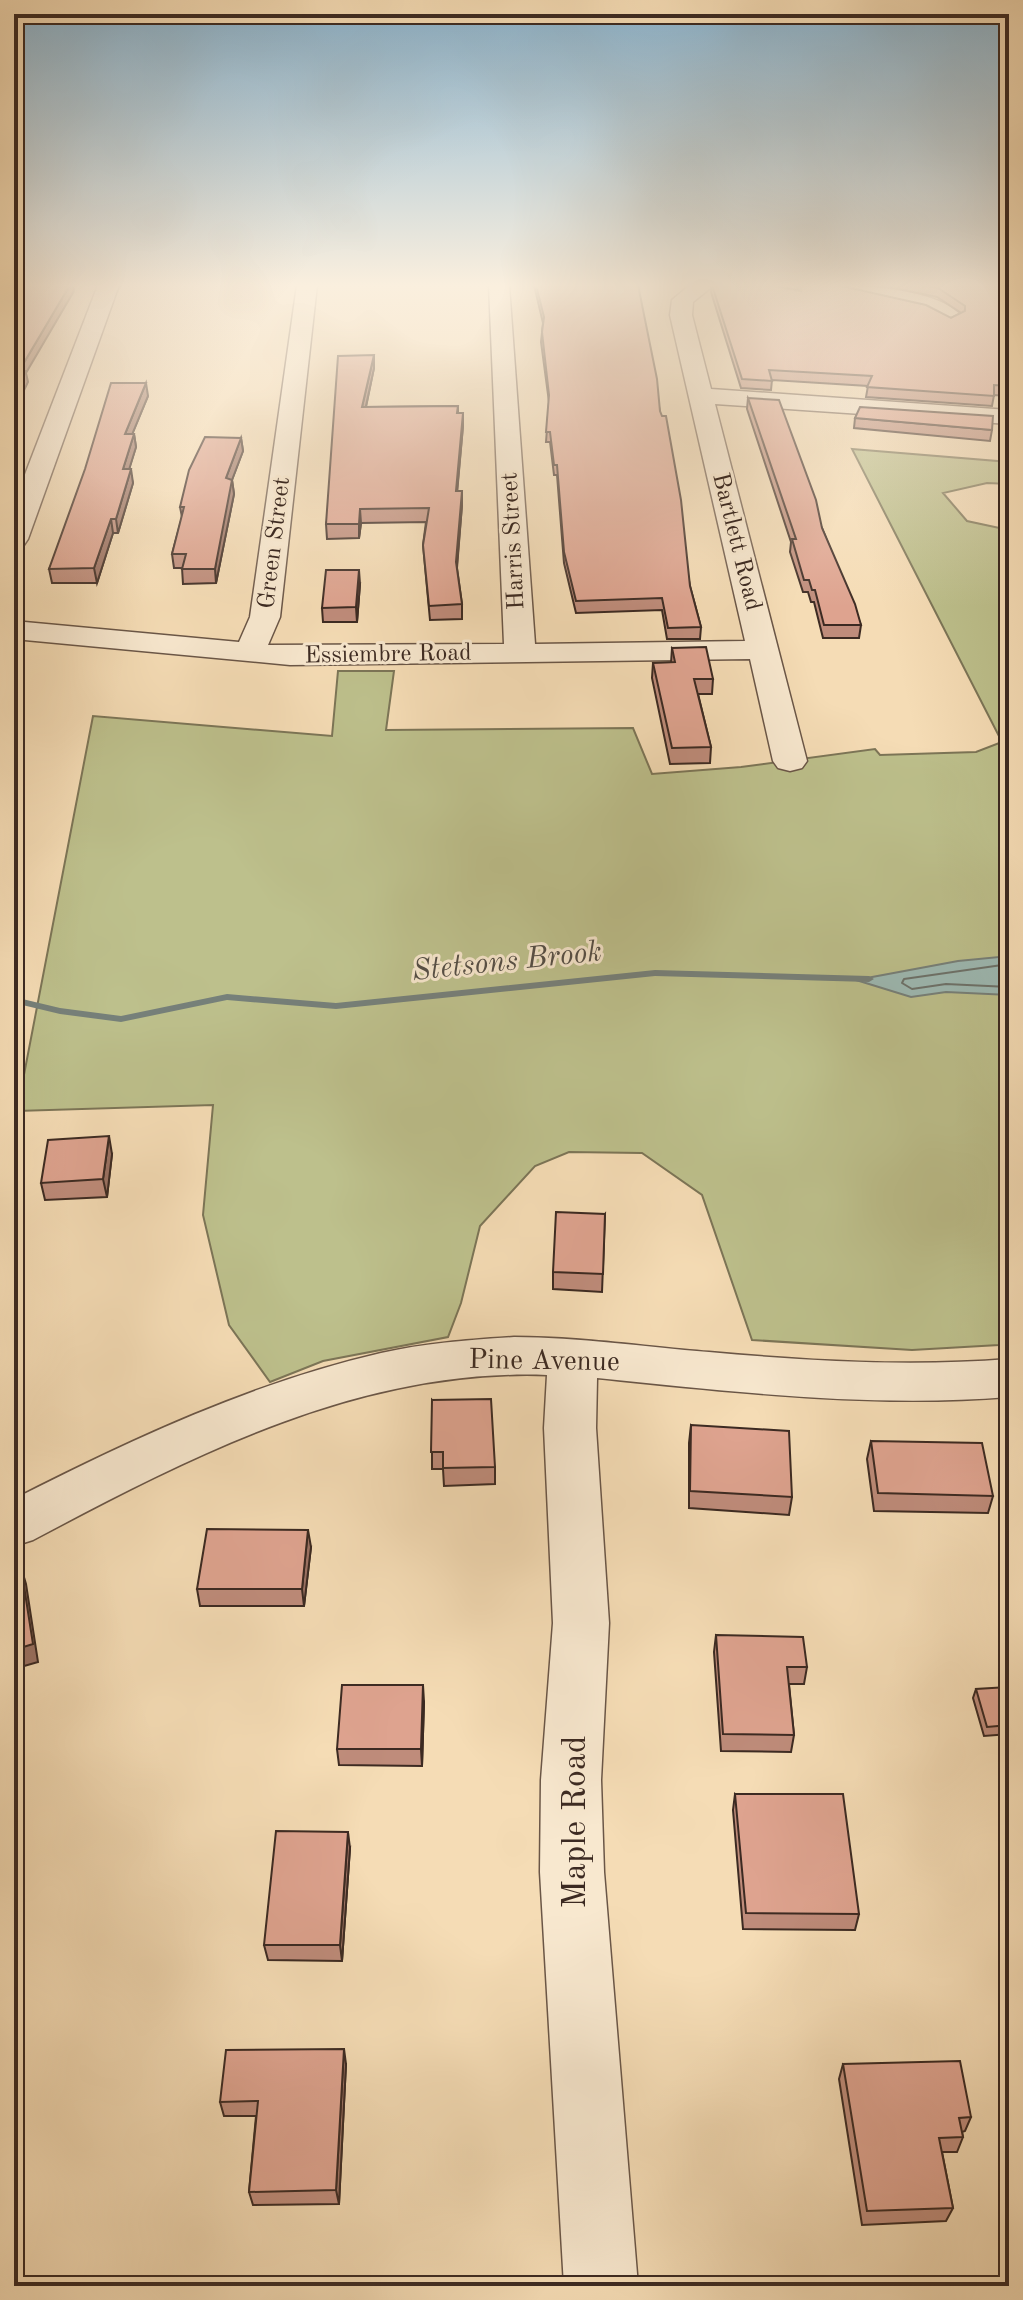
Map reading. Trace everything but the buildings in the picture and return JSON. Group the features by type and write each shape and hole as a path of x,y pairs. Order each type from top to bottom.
{"street":[{"path":"14,539 69,392"},
{"name":"Green Street","path":"248,653 265,617 293,392"},
{"name":"Harris Street","path":"505,392 520,652"},
{"name":"Bartlett Road","path":"699,392 790,761"},
{"path":"700,396 1009,417"},
{"name":"Essiembre Road","path":"14,630 248,653 327,657 763,650"},
{"name":"Pine Avenue","path":"14,1524 131,1465 309,1393 391,1371 456,1360 515,1356 573,1358 824,1381 905,1384 1009,1378"},
{"name":"Maple Road","path":"573,1358 570,1415 581,1623 571,1780 572,1872 601,2286"}],"green space":[{"path":"852,449 1009,462 1009,484 987,483 943,493 967,521 1009,530 1009,1340 999,1345 912,1350 752,1340 702,1195 642,1153 569,1152 535,1166 480,1226 461,1303 448,1337 323,1361 270,1382 229,1325 203,1215 213,1105 17,1111 93,716 332,736 338,671 394,671 386,730 633,728 652,774 741,767 875,749 880,755 976,752 1002,742"}],"water":[{"path":"1009,956 1009,995 946,992 911,997 856,980 958,961"}],"waterway":[{"name":"Stetsons Brook","path":"14,1000 60,1011 121,1019 227,997 336,1006 655,973 869,979"}]}
